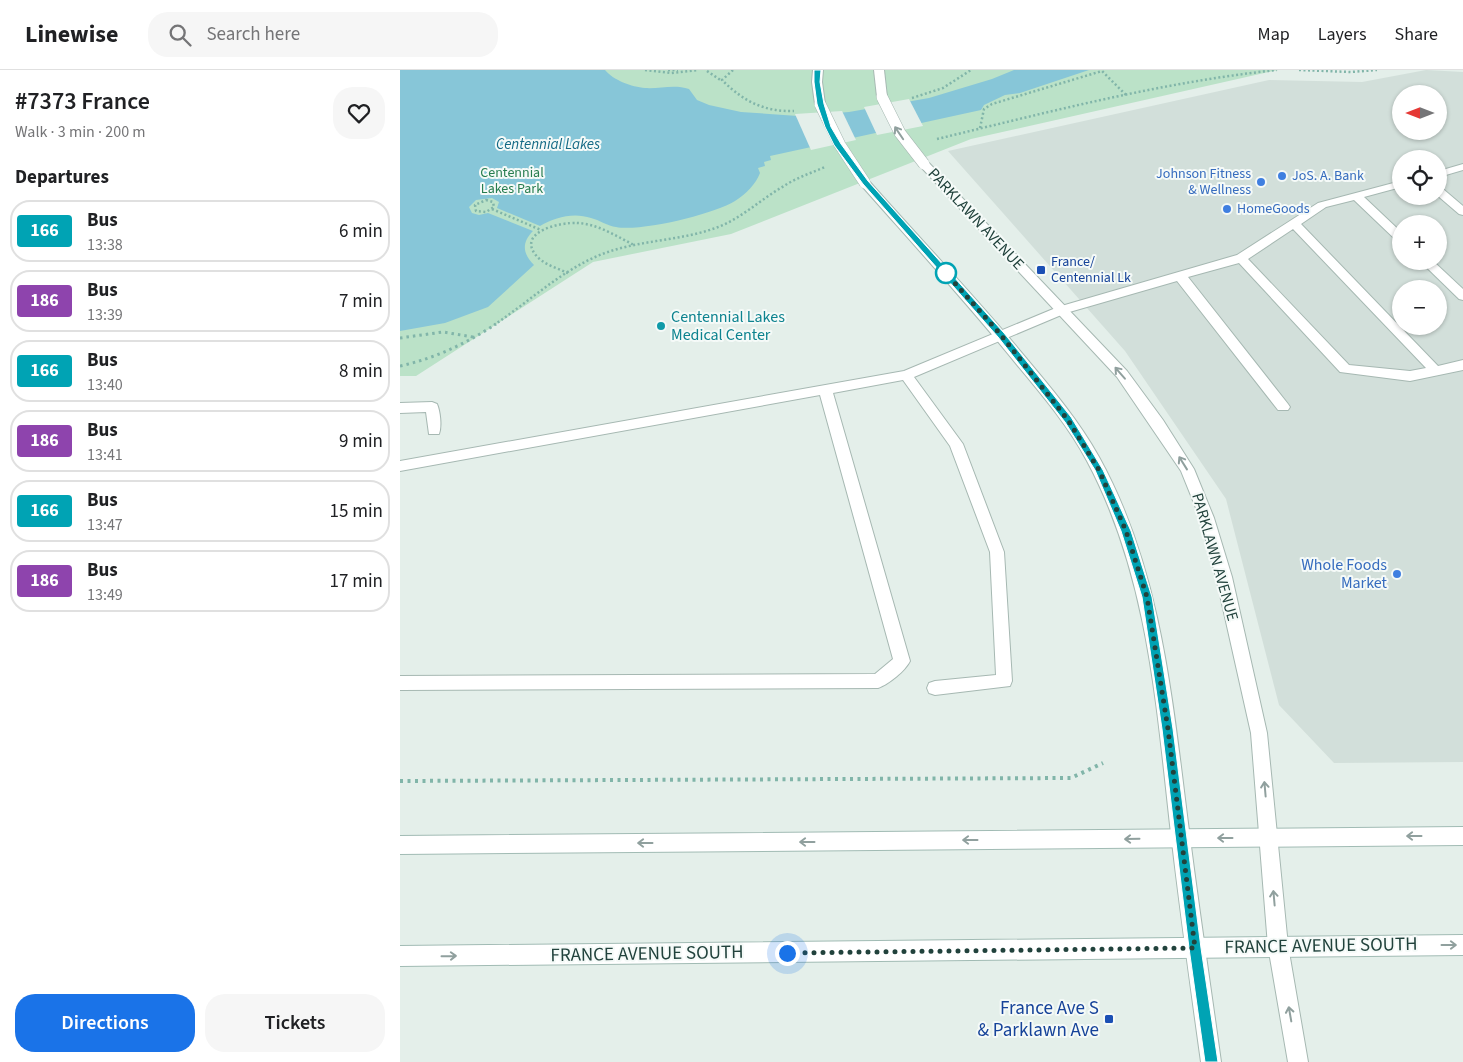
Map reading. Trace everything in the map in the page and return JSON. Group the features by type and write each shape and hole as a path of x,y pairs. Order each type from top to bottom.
{"street":[{"path":"818,70 817,82 820,104 828,127 838,145 866,183 1001,335 1068,420 1088,450 1111,494 1126,531 1147,597 1168,729 1211,1062"},
{"name":"PARKLAWN AVENUE","path":"879,70 882,97 888,115 897,131 924,164 1122,374 1187,468 1207,518 1224,577 1259,733 1278,946 1298,1062"},
{"path":"1447,172 1463,167"},
{"path":"400,466 906,375 1062,310 1241,258 1322,206 1392,186"},
{"path":"1356,196 1392,230"},
{"path":"1447,198 1463,212"},
{"path":"1294,224 1436,371"},
{"path":"1241,258 1345,369 1410,376 1463,365"},
{"path":"1436,270 1463,296"},
{"path":"1180,276 1283,407"},
{"path":"906,375 956,444 996,552 1004,681 935,688"},
{"path":"400,684 878,681 902,661 825,389"},
{"path":"400,408 432,407 434,430"},
{"path":"400,845 1463,836"},
{"name":"FRANCE AVENUE SOUTH","path":"400,956 1463,945"}],"path":[{"path":"645,70 675,73 698,70"},
{"path":"668,70 678,70"},
{"path":"703,70 708,70 723,81"},
{"path":"932,140 1220,76 1277,70"},
{"path":"1299,70 1377,70"},
{"path":"980,128 984,109 992,104 1102,71 1127,96"},
{"path":"400,366 444,354 602,254 634,245 689,235 727,224 741,217 785,184 827,166"},
{"path":"492,209 495,204 489,200 480,201 474,207 479,212 492,209 542,231"},
{"path":"568,274 535,255 532,242 536,235 561,223 590,224 634,245"},
{"path":"400,338 443,332 473,337"},
{"path":"400,781 1071,778 1103,763"}],"shaded area":[{"path":"1426,70 1463,72 1463,762 1334,763 1279,705 1226,499 1125,351 948,151 1269,80 1362,82"}],"green space":[{"name":"Centennial Lakes","path":"400,70 1278,70 971,139 731,234 593,262 416,376 400,376"}],"water":[{"name":"Centennial Lakes","path":"400,70 605,70 618,80 634,86 689,89 697,100 709,105 741,112 798,116 849,112 929,98 992,79 1014,70 1089,70 1020,93 1005,95 984,105 981,110 770,156 771,160 764,162 765,166 758,168 760,173 753,185 735,201 711,211 677,221 627,228 613,226 578,215 558,218 540,226 497,208 499,202 492,198 476,200 469,207 472,213 479,215 488,213 533,231 529,235 525,248 528,257 534,265 488,307 445,323 400,331"}],"pier":[{"path":"909,99 923,126 877,135 864,107"},
{"path":"842,111 856,140 811,150 795,114"}],"bus line":[{"name":"166","path":"818,70 817,82 820,104 828,127 838,145 858,174 1001,335 1068,420 1099,470 1126,531 1147,597 1168,729 1211,1062"}],"place":[{"name":"JoS. A. Bank","path":"1282,176"},
{"name":"Johnson Fitness & Wellness","path":"1261,182"},
{"name":"HomeGoods","path":"1227,209"},
{"name":"France/ Centennial Lk","path":"1041,270"},
{"name":"Centennial Lakes Medical Center","path":"661,326"},
{"name":"Whole Foods Market","path":"1397,574"},
{"name":"France Ave S & Parklawn Ave","path":"1109,1019"}],"route":[{"path":"787,953 1195,948 1168,729 1147,597 1126,531 1099,470 1068,420 1001,335 946,273"}],"park label":[{"name":"Centennial Lakes Park","path":"512,182"}]}
